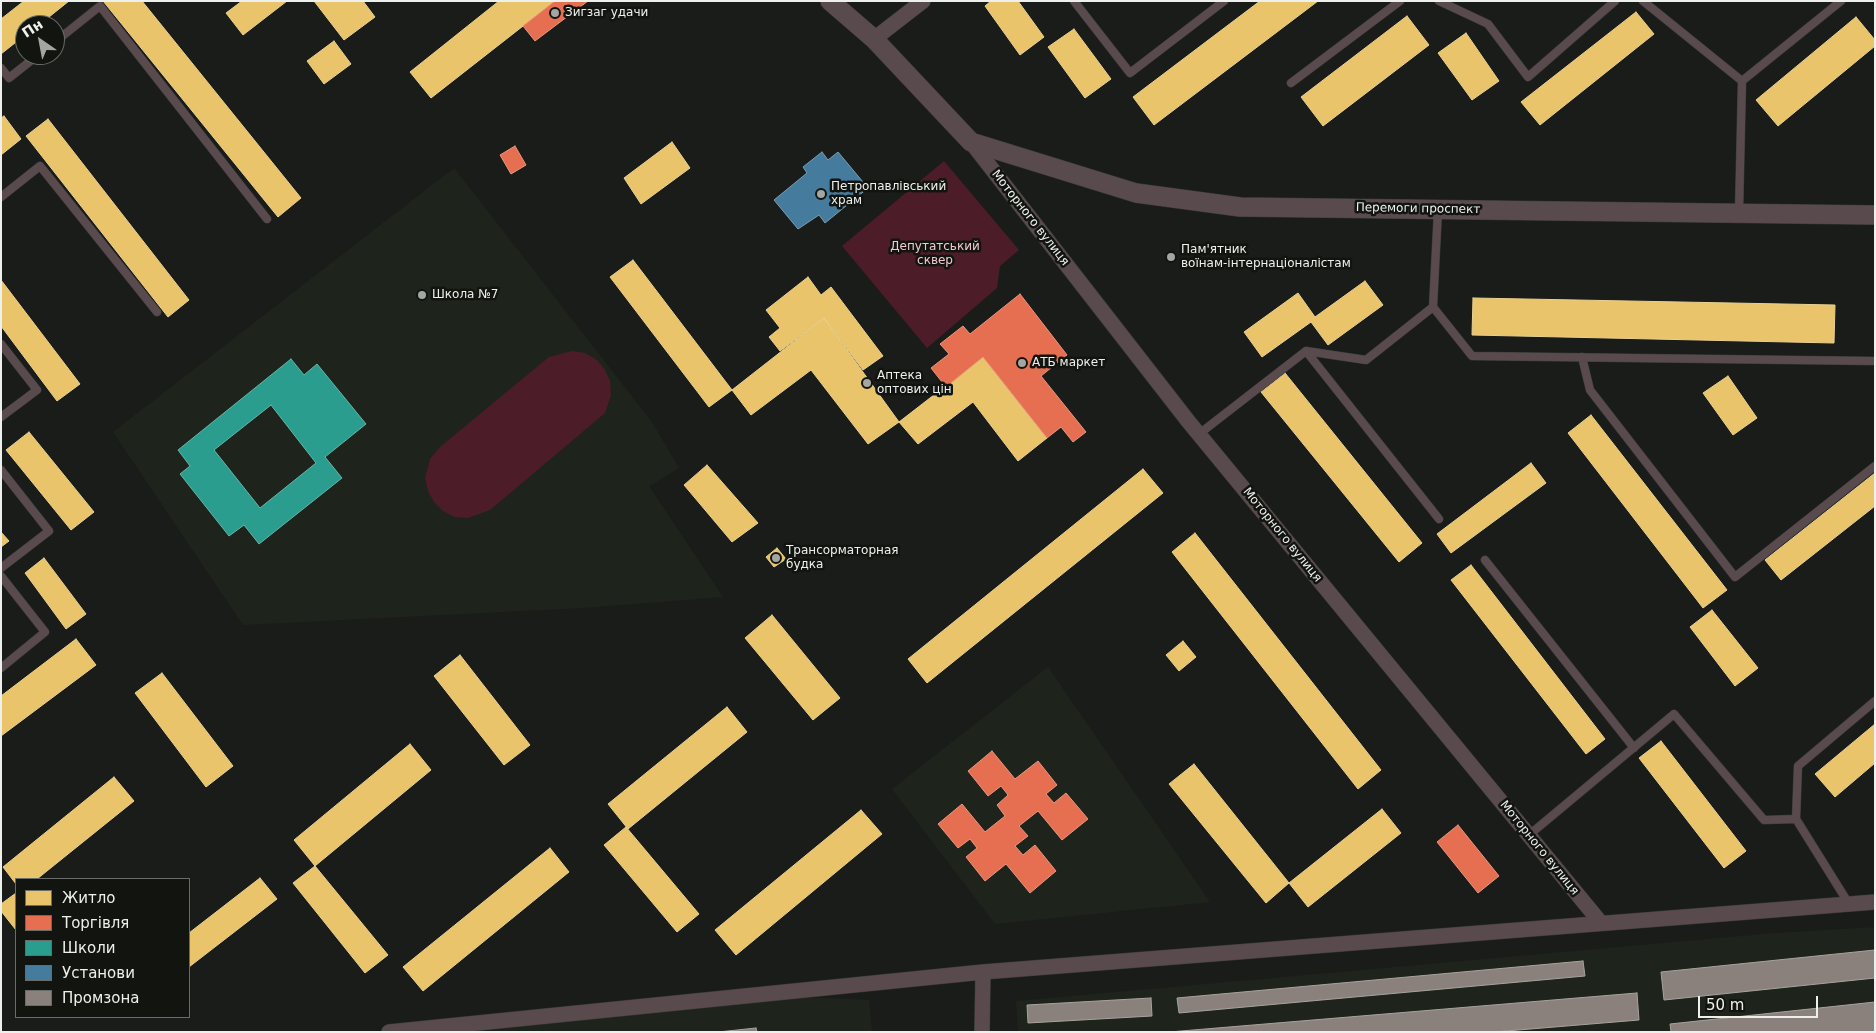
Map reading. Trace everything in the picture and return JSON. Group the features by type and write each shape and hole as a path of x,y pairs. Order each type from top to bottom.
{"street":[{"path":"830,1 874,39 971,142"},
{"path":"874,39 914,4"},
{"name":"Перемоги проспект","path":"971,142 1136,193 1240,207 1875,215"},
{"name":"Моторного вулиця","path":"971,142 1199,434 1601,923"},
{"path":"389,1032 983,972 1875,902"},
{"path":"982,1032 983,972"}],"lane":[{"path":"1074,1 1130,73 1224,1"},
{"path":"1291,83 1400,1"},
{"path":"1440,1 1488,24 1528,77 1615,1"},
{"path":"1643,1 1742,81"},
{"path":"1739,213 1742,81 1841,1"},
{"path":"65,34 100,6 267,219"},
{"path":"1,68 9,78 25,65"},
{"path":"1,197 40,166 157,312"},
{"path":"1438,210 1433,307 1472,356 1875,361"},
{"path":"1199,434 1306,351 1366,360 1433,307"},
{"path":"1,344 36,390 1,417"},
{"path":"1306,351 1439,519"},
{"path":"1582,357 1590,390 1735,577 1875,466"},
{"path":"1,470 49,531 1,568"},
{"path":"1485,560 1634,748"},
{"path":"1,576 46,632 1,668"},
{"path":"1849,904 1796,819 1798,766 1875,701"},
{"path":"1529,835 1674,714 1764,820 1796,819"}],"shaded area":[{"name":"Школа №7","path":"454,168 652,422 679,468 649,486 723,597 582,608 243,625 113,432"},
{"path":"1048,667 1210,902 995,924 892,789"},
{"path":"1875,927 1875,1032 1018,1032 1016,1001 1775,933"},
{"path":"757,995 869,1000 872,1032 444,1032"}],"green space":[{"name":"Депутатський сквер","path":"944,161 1019,250 1000,266 997,288 927,348 842,246"},
{"path":"572,351 585,353 597,360 605,370 610,381 611,395 605,413 490,510 468,518 455,517 443,511 434,502 428,491 425,478 430,459 440,447 549,357"}],"building: Житло":[{"path":"24,1 69,1 52,15 15,15 15,43 1,54 1,19"},
{"path":"103,1 142,1 301,198 278,217"},
{"path":"242,1 287,1 243,35 226,13"},
{"path":"314,1 363,1 375,17 344,40"},
{"path":"499,1 555,1 431,98 410,72"},
{"path":"991,1 1018,1 1044,37 1020,55 985,6"},
{"path":"1260,1 1318,1 1154,125 1133,97"},
{"path":"1636,12 1654,34 1540,125 1521,102"},
{"path":"1407,16 1429,45 1323,126 1301,97"},
{"path":"1856,17 1875,40 1875,46 1778,126 1756,100"},
{"path":"1074,29 1111,79 1085,98 1048,47"},
{"path":"1466,33 1499,81 1472,100 1438,53"},
{"path":"334,41 351,64 324,84 307,61"},
{"path":"4,116 21,139 1,155 1,118"},
{"path":"48,119 189,300 168,317 26,136"},
{"path":"672,142 690,168 641,204 624,178"},
{"path":"633,260 732,390 709,407 610,277"},
{"path":"808,277 821,295 831,287 883,356 863,370 824,318 780,351 769,337 780,328 766,310"},
{"path":"1,280 80,384 57,401 1,326"},
{"path":"1365,281 1383,305 1328,345 1311,322 1262,357 1244,332 1298,293 1315,317"},
{"path":"1473,298 1835,305 1834,343 1472,335"},
{"path":"824,318 899,422 868,444 811,370 751,415 732,390"},
{"path":"983,357 1047,438 1018,461 973,402 918,444 899,422"},
{"path":"1285,373 1422,543 1399,562 1261,392"},
{"path":"1728,376 1757,418 1733,435 1703,393"},
{"path":"1591,415 1727,590 1703,608 1568,433"},
{"path":"29,432 94,512 71,530 6,450"},
{"path":"1531,463 1546,483 1451,553 1437,534"},
{"path":"707,465 758,523 732,542 684,485"},
{"path":"1143,469 1163,493 927,683 908,659"},
{"path":"1875,473 1875,506 1781,580 1765,560"},
{"path":"1,532 9,541 1,547"},
{"path":"1195,533 1381,770 1358,789 1172,552"},
{"name":"Трансорматорная будка","path":"777,548 786,559 774,567 766,557"},
{"path":"44,558 86,614 66,629 25,573"},
{"path":"1471,565 1605,739 1586,754 1451,580"},
{"path":"1712,610 1758,668 1735,686 1690,627"},
{"path":"772,615 840,698 813,720 745,638"},
{"path":"76,639 96,665 1,736 1,696"},
{"path":"1183,641 1196,657 1179,671 1166,655"},
{"path":"460,655 530,745 504,765 434,676"},
{"path":"162,673 233,766 206,787 135,693"},
{"path":"727,707 747,732 628,829 608,804"},
{"path":"1875,724 1875,763 1835,797 1815,774"},
{"path":"1661,741 1746,851 1724,868 1639,758"},
{"path":"410,744 431,770 315,866 294,840"},
{"path":"1194,764 1289,883 1266,903 1169,784"},
{"path":"114,777 134,801 38,878 15,878 15,883 3,867"},
{"path":"1382,809 1401,833 1308,907 1289,883"},
{"path":"861,810 882,834 736,955 715,930"},
{"path":"626,827 699,914 677,932 604,845"},
{"path":"550,848 569,872 423,991 403,967"},
{"path":"315,866 388,955 365,973 293,883"},
{"path":"260,878 277,899 190,966 190,932"},
{"path":"15,894 15,929 1,911 1,904"}],"building: Торгівля":[{"name":"Зигзаг удачи","path":"555,1 588,1 535,41 523,26"},
{"path":"515,146 526,165 511,174 500,155"},
{"name":"АТБ маркет","path":"1020,294 1067,355 1041,376 1086,432 1073,442 1061,427 1047,438 983,357 946,387 931,368 949,354 940,344 963,326 970,334"},
{"path":"992,751 1015,779 1038,761 1057,785 1046,794 1054,803 1066,793 1088,819 1062,840 1038,811 1019,826 1028,836 1015,846 1023,855 1035,845 1056,871 1030,893 1006,864 985,881 966,857 977,848 970,839 958,848 938,824 962,804 985,832 1005,816 997,805 1008,795 1001,786 988,796 968,771"},
{"path":"1458,825 1499,876 1478,893 1437,842"}],"building: Школи":[{"path":"291,359 304,375 317,364 366,424 325,457 342,478 259,544 244,525 229,536 180,474 190,466 178,450","holes":["271,405 316,463 260,508 214,450"]}],"building: Установи":[{"name":"Петропавлівський храм","path":"822,152 828,160 838,152 868,188 825,223 819,215 798,229 774,200 807,173 803,167"}],"building: Промзона":[{"path":"1875,950 1875,978 1664,1000 1661,972"},
{"path":"1583,961 1585,976 1179,1013 1177,998"},
{"path":"1637,993 1639,1020 1494,1032 1169,1032"},
{"path":"1151,998 1152,1016 1028,1023 1027,1005"},
{"path":"1875,1002 1875,1032 1671,1032 1670,1024"},
{"path":"756,1028 757,1032 718,1032"}],"place":[{"name":"Зигзаг удачи","path":"555,13"},
{"name":"Петропавлівський храм","path":"821,194"},
{"name":"Пам'ятник воїнам-інтернаціоналістам","path":"1171,257"},
{"name":"Школа №7","path":"422,295"},
{"name":"АТБ маркет","path":"1022,363"},
{"name":"Аптека оптових цін","path":"867,383"},
{"name":"Трансорматорная будка","path":"776,558"}]}
